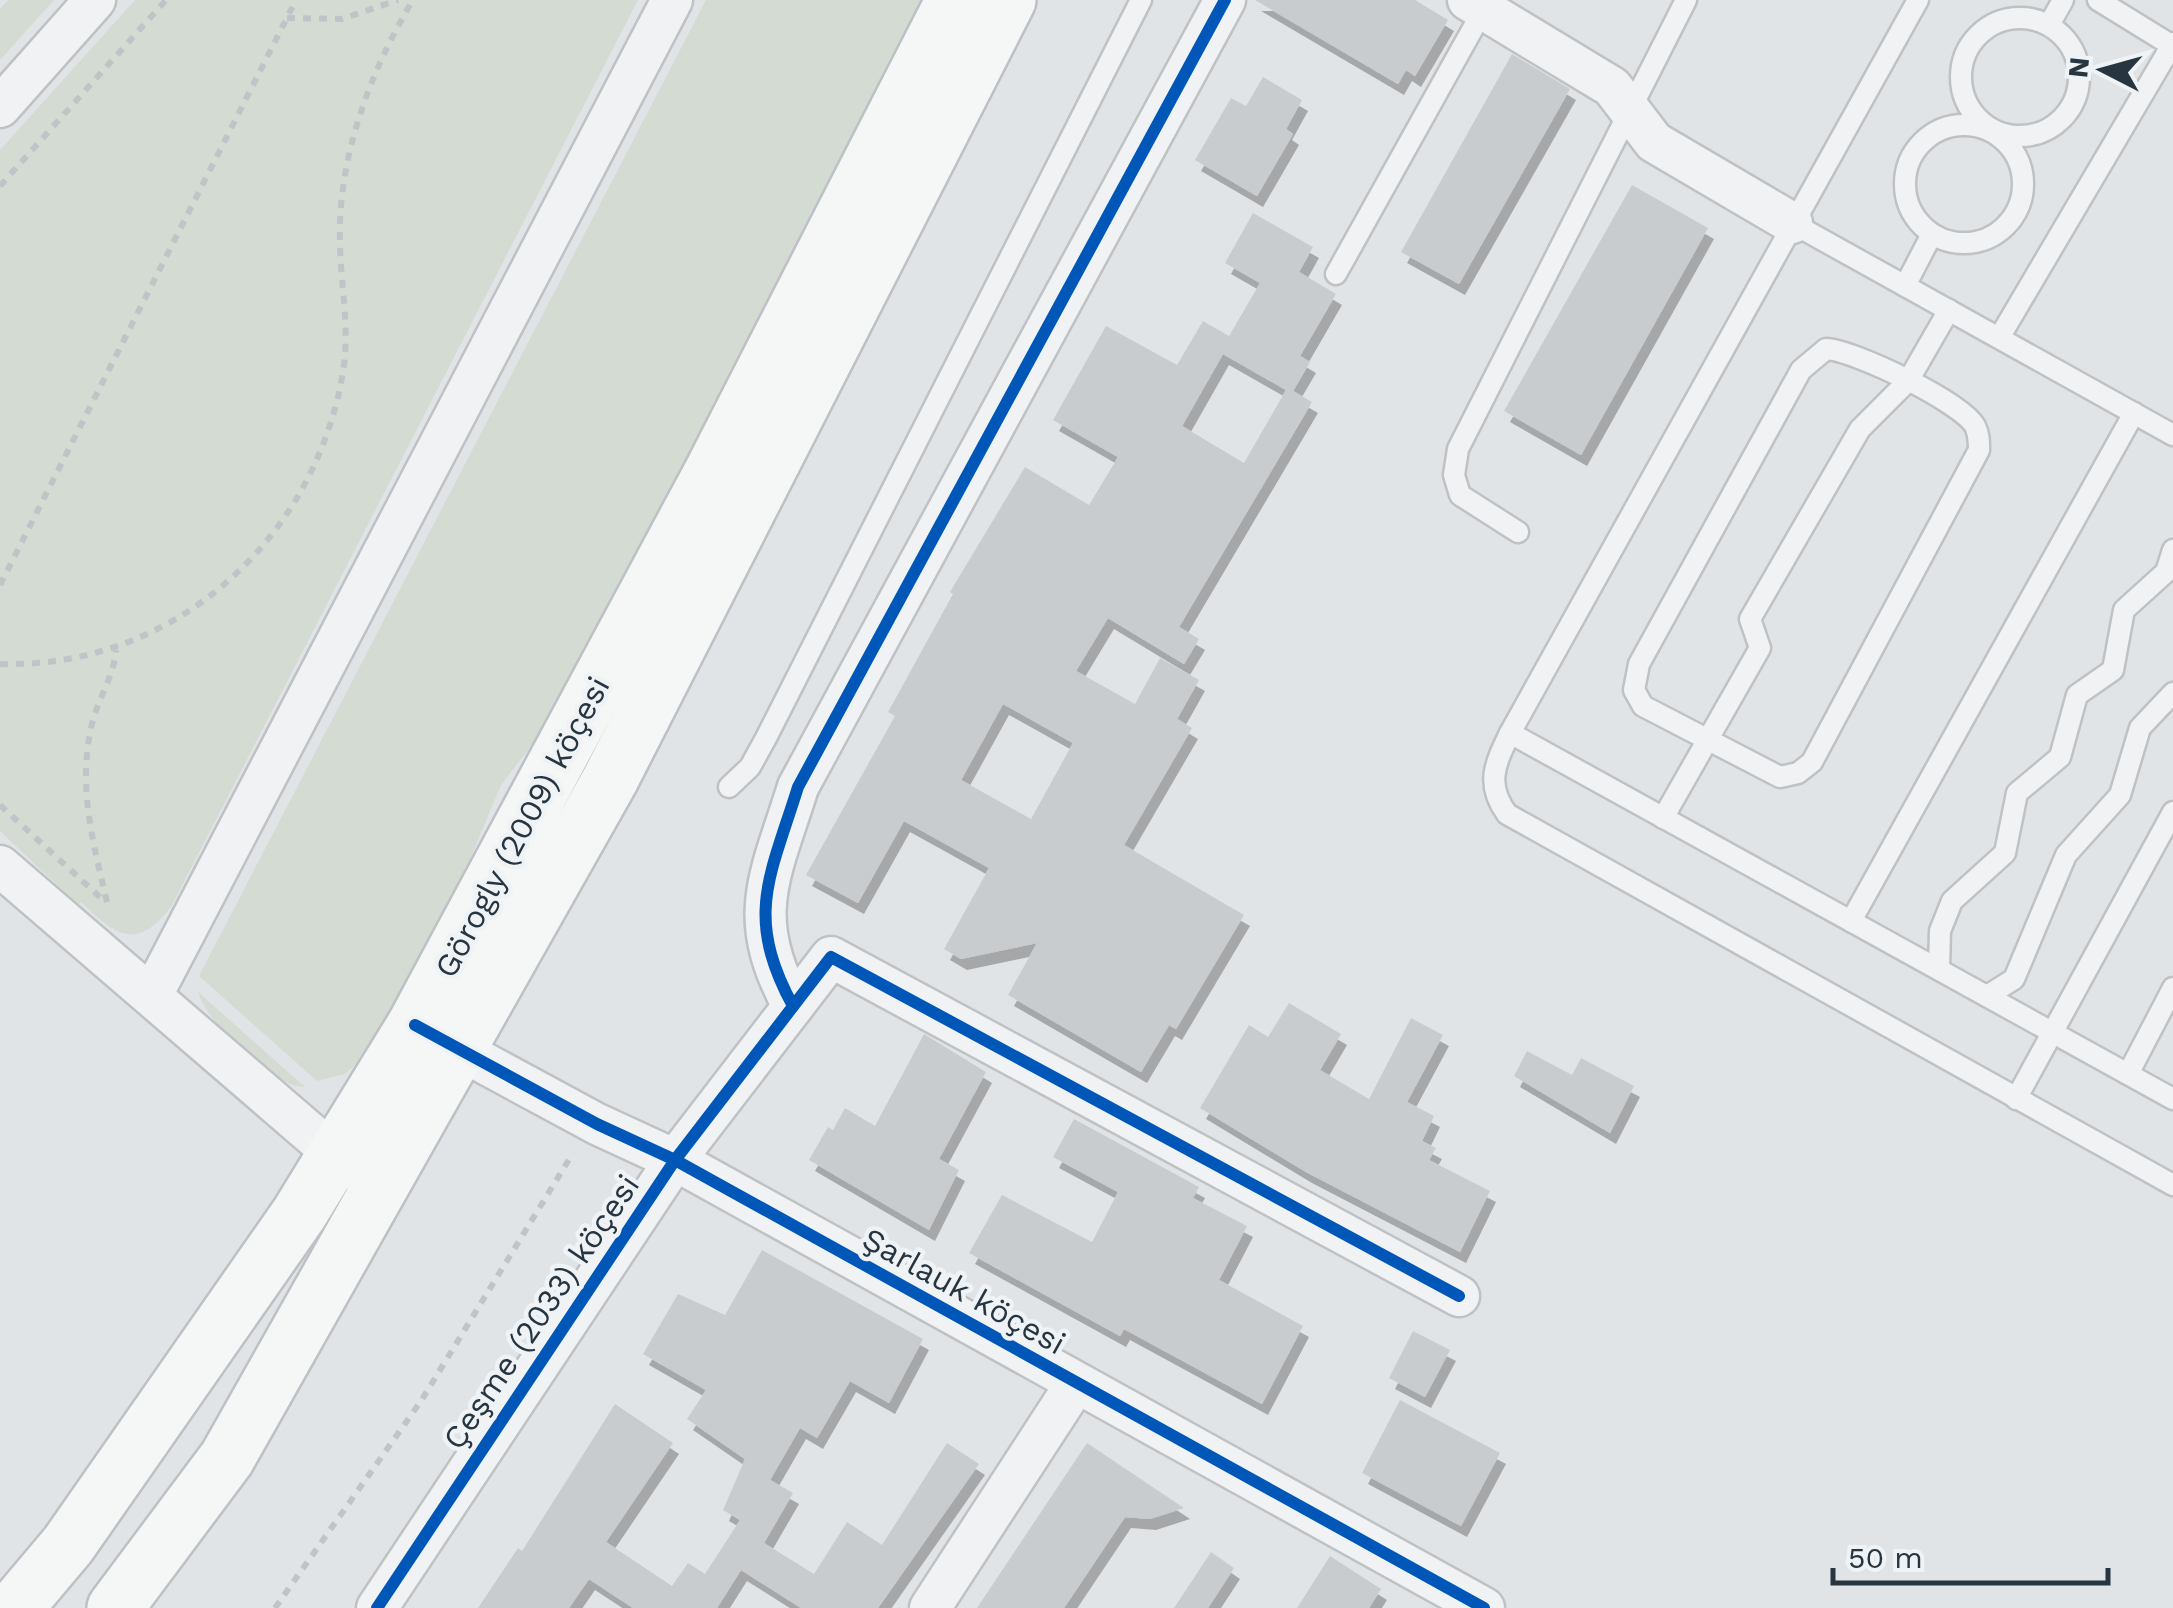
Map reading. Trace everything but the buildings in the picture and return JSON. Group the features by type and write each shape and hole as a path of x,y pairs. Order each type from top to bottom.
{"main road":[{"name":"Görogly (2009) köçesi","path":"116,1608 227,1458 381,1190 437,1038 712,472 954,0"},
{"name":"Görogly (2009) köçesi","path":"15,1608 68,1544 160,1416 335,1156 437,1038 610,780 1008,0"}],"street":[{"path":"0,107 96,0"},
{"path":"152,995 672,0"},
{"path":"793,1006 775,974 763,900 798,787 1225,0"},
{"path":"1480,3 1612,87 1654,142 1792,223"},
{"path":"0,866 335,1156 381,1190"},
{"name":"Çeşme (2033) köçesi","path":"377,1608 675,1160 831,956 1458,1296"},
{"name":"Şarlauk köçesi","path":"437,1038 597,1124 675,1160 1075,1385 1426,1595 1484,1608"},
{"path":"930,1608 1075,1385"}],"lane":[{"path":"729,787 750,767 766,738 1140,0"},
{"path":"1518,532 1460,495 1454,475 1458,449 1686,0"},
{"path":"1918,0 1510,733 1492,770 1494,797 1507,814 2173,1185"},
{"path":"2049,25 2063,0"},
{"path":"1999,338 2172,44 2098,0"},
{"path":"1336,274 1480,3"},
{"path":"2049,25 2012,18 1978,35 1967,50 1961,87 1967,105 1994,132 2018,160 2022,178 2014,214 1986,238 1949,241 1932,234 1909,206 1906,170 1913,153 1940,129 1958,124 1994,132 2034,136 2053,128 2072,105 2080,76 2076,55 2049,25"},
{"path":"1792,223 2173,434"},
{"path":"1905,286 1932,234"},
{"path":"1664,818 1760,648 1750,620 1860,430 1908,381 1949,310"},
{"path":"1826,349 1840,350 1908,381 1968,417 1978,435 1979,450 1812,762 1798,773 1780,777 1644,706 1634,690 1639,664 1800,370 1826,349"},
{"path":"1852,922 2134,413"},
{"path":"1939,970 1940,931 1952,900 2006,853 2017,793 2060,757 2077,695 2113,670 2124,610 2166,572 2173,550"},
{"path":"1987,996 2014,979 2066,855 2120,795 2140,728 2173,693"},
{"path":"1510,733 2173,1098"},
{"path":"2016,1098 2173,812"},
{"path":"2128,1074 2173,988"}],"path":[{"path":"0,186 166,0"},
{"path":"0,584 296,0"},
{"path":"287,18 342,18 398,0"},
{"path":"0,664 116,650 221,588 283,519 315,469 330,428 345,357 348,316 340,242 344,186 372,81 413,0"},
{"path":"107,903 90,830 85,777 92,722 116,650"},
{"path":"275,1608 421,1400 580,1143 597,1124"}],"shaded area":[{"path":"8,0 54,0 0,60 0,9"},
{"path":"135,0 638,0 171,907 147,930 126,934 104,923 81,902 78,905 0,831 0,150"},
{"path":"706,0 936,0 590,670 501,785 445,919 412,983 358,1062 345,1074 317,1081 199,976"},
{"path":"198,992 305,1087 276,1077 242,1051 214,1020"}],"cycle path":[{"path":"793,1006 769,946 766,921 771,872 798,787 1225,0"},
{"path":"377,1608 675,1160 831,957 1459,1296"},
{"path":"415,1025 597,1124 675,1160 1484,1608"}]}
